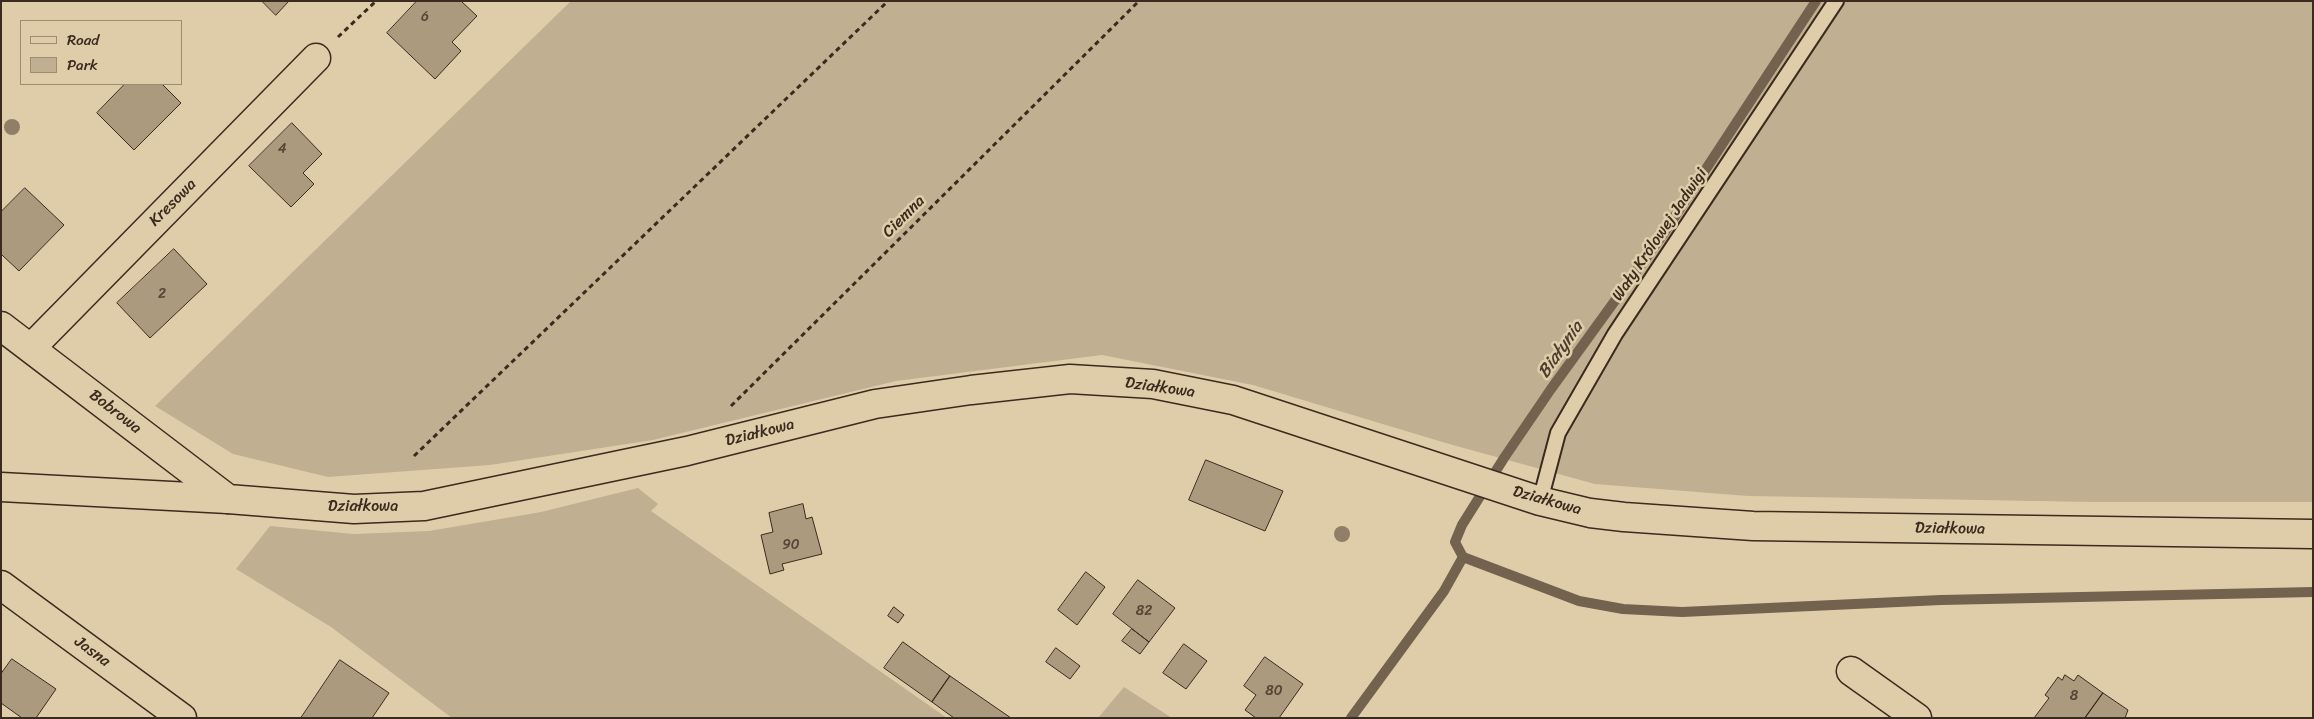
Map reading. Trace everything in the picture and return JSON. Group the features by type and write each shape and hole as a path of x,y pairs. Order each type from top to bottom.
{"street":[{"name":"Kresowa","path":"31,348 316,58"},
{"name":"Bobrowa","path":"1,326 228,499"},
{"name":"Działkowa","path":"1,487 228,499 354,509 424,506 687,451 874,404 971,390 1070,379 1153,384 1233,400 1540,501 1624,517 1753,526 2313,534"},
{"name":"Jasna","path":"1,586 182,718"},
{"path":"1851,671 1916,718"}],"lane":[{"name":"Wały Królowej Jadwigi","path":"1540,501 1558,433 1615,334 1836,1"}],"path":[{"path":"316,58 376,1"},
{"path":"414,456 888,1"},
{"name":"Ciemna","path":"728,410 1139,1"}],"green space":[{"path":"571,1 2313,1 2313,502 2093,502 1748,496 1595,484 1449,444 1253,385 1102,355 896,381 653,440 490,465 328,477 233,454 155,406"},
{"path":"638,488 658,504 651,511 947,718 452,718 331,627 236,569 270,526 354,534 429,531 541,512"},
{"path":"1124,687 1172,718 1098,718"}],"building":[{"path":"262,1 289,1 276,15"},
{"path":"417,1 461,1 477,16 452,42 461,51 435,79 387,33"},
{"path":"124,85 163,85 181,103 134,150 97,113"},
{"path":"292,123 322,154 303,173 314,184 291,207 249,166"},
{"path":"25,188 64,225 19,271 1,254 1,212"},
{"path":"174,249 207,284 150,338 117,303"},
{"path":"1206,460 1283,491 1265,531 1189,500"},
{"path":"803,504 806,519 812,517 822,554 782,564 784,570 770,574 761,535 773,532 769,513"},
{"path":"1086,572 1105,587 1077,625 1058,610"},
{"path":"1138,580 1175,608 1149,642 1113,614"},
{"path":"894,607 904,615 898,623 888,616"},
{"path":"1132,629 1149,642 1140,654 1122,641"},
{"path":"903,642 950,676 932,702 884,668"},
{"path":"1184,644 1207,661 1186,689 1163,673"},
{"path":"1056,648 1080,666 1070,679 1046,662"},
{"path":"1265,657 1303,684 1279,718 1256,718 1245,710 1256,695 1244,686"},
{"path":"12,659 56,689 36,718 22,718 1,703 1,674"},
{"path":"340,660 389,693 372,718 301,718"},
{"path":"2065,675 2074,681 2078,675 2103,693 2085,718 2034,718 2049,698 2045,695 2058,677 2062,680"},
{"path":"950,676 1011,718 954,718 932,702"},
{"path":"2103,693 2128,710 2125,718 2085,718"}],"waterway":[{"name":"Białynia","path":"1351,718 1444,591 1463,557 1455,542 1462,525 1504,458 1551,389 1664,233 1816,1"},
{"path":"1463,557 1579,601 1623,609 1682,612 1941,600 2313,592"}]}
